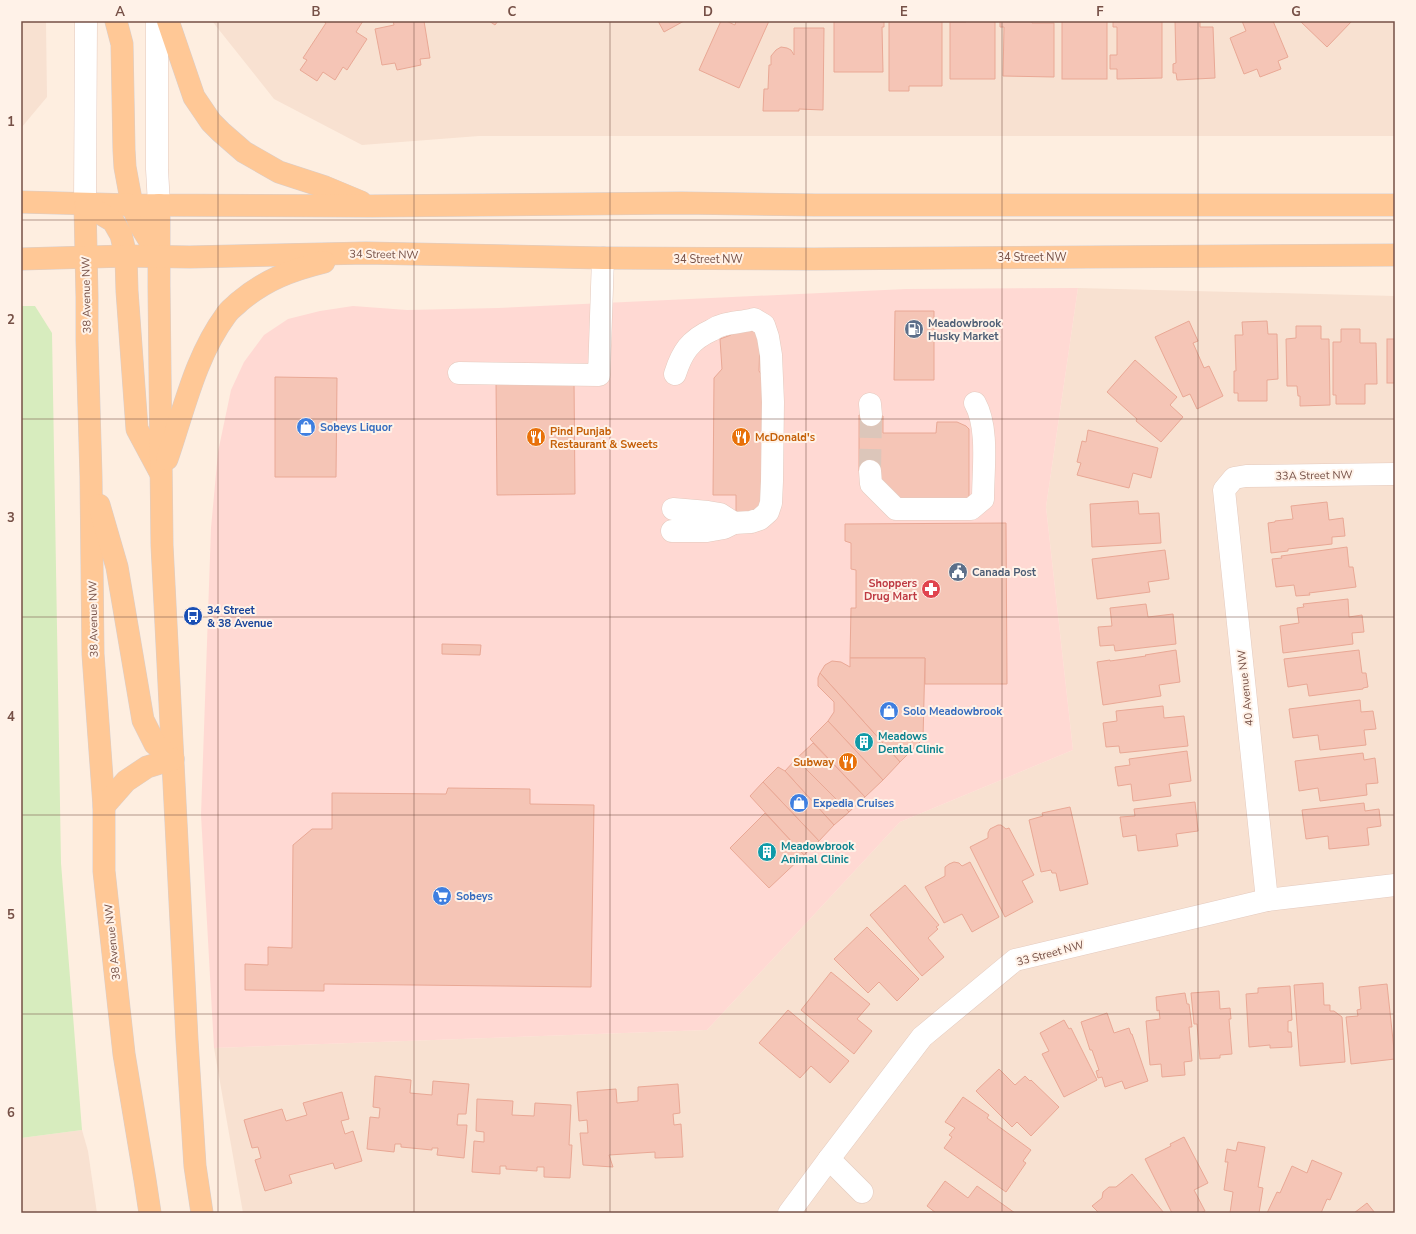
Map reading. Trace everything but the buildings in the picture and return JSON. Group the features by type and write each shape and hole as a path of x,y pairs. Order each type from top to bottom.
{"main road":[{"path":"116,21 122,44 125,168 132,205 140,225 159,256"},
{"path":"168,21 194,97 210,122 244,152 279,172 325,187 371,206"},
{"path":"21,202 85,205 371,206 674,203 847,205 1395,205"},
{"path":"85,205 113,221 121,235 126,256 127,291 137,429 162,475"},
{"name":"38 Avenue NW","path":"85,205 93,654 104,806 104,871 123,1046 146,1180 150,1213"},
{"path":"159,205 162,545 166,590 172,759 187,1048 195,1166 202,1213"},
{"path":"162,475 192,379 205,349 227,314 252,292 280,275 304,267 366,253"},
{"name":"34 Street NW","path":"21,259 366,253 603,258 822,259 1395,256"},
{"path":"91,477 117,567 143,720 155,744 172,759"},
{"path":"104,806 126,781 147,767 172,759"}],"street":[{"name":"38 Avenue NW","path":"85,205 86,21"},
{"path":"157,21 157,169 159,205"},
{"path":"459,373 599,375 603,258"},
{"path":"672,531 707,531 724,528 734,523 751,522 760,519 768,512 771,503 772,481 772,380 771,355 764,325 754,319 745,322 723,325 705,333 691,343 679,362 675,374"},
{"path":"870,471 871,484 896,509 972,509 983,499 983,428 975,403"},
{"name":"33A Street NW","path":"1234,478 1246,476 1395,474"},
{"name":"40 Avenue NW","path":"1234,478 1224,490 1267,900"},
{"path":"673,509 720,514 734,523"},
{"name":"33 Street NW","path":"789,1213 828,1159 922,1037 1016,960 1267,900 1395,885"},
{"path":"828,1159 862,1192"}],"shaded area":[{"path":"21,21 46,21 47,97 21,128"},
{"path":"212,21 1395,21 1395,136 479,136 362,145 274,99"},
{"path":"1078,288 1395,296 1395,1213 243,1213 214,1048 707,1030 900,822 1073,750 1046,507"},
{"path":"1078,288 1046,507 1073,750 900,822 707,1030 214,1048 201,815 211,528 218,452 231,390 244,362 264,335 288,319 320,311 353,306 407,310 498,308 906,289"},
{"path":"82,1130 88,1151 97,1213 21,1213 21,1138"}],"green space":[{"path":"21,306 35,306 52,333 61,863 82,1130 21,1138"}],"tunnel":[{"path":"870,471 871,415"}],"place":[{"name":"Meadowbrook Husky Market","path":"914,329"},
{"name":"Sobeys Liquor","path":"306,427"},
{"name":"Pind Punjab Restaurant & Sweets","path":"536,437"},
{"name":"McDonald's","path":"741,437"},
{"name":"Canada Post","path":"958,572"},
{"name":"Shoppers Drug Mart","path":"931,589"},
{"name":"34 Street & 38 Avenue","path":"193,616"},
{"name":"Solo Meadowbrook","path":"889,711"},
{"name":"Meadows Dental Clinic","path":"864,742"},
{"name":"Subway","path":"848,762"},
{"name":"Expedia Cruises","path":"799,803"},
{"name":"Meadowbrook Animal Clinic","path":"767,852"},
{"name":"Sobeys","path":"442,896"}]}
